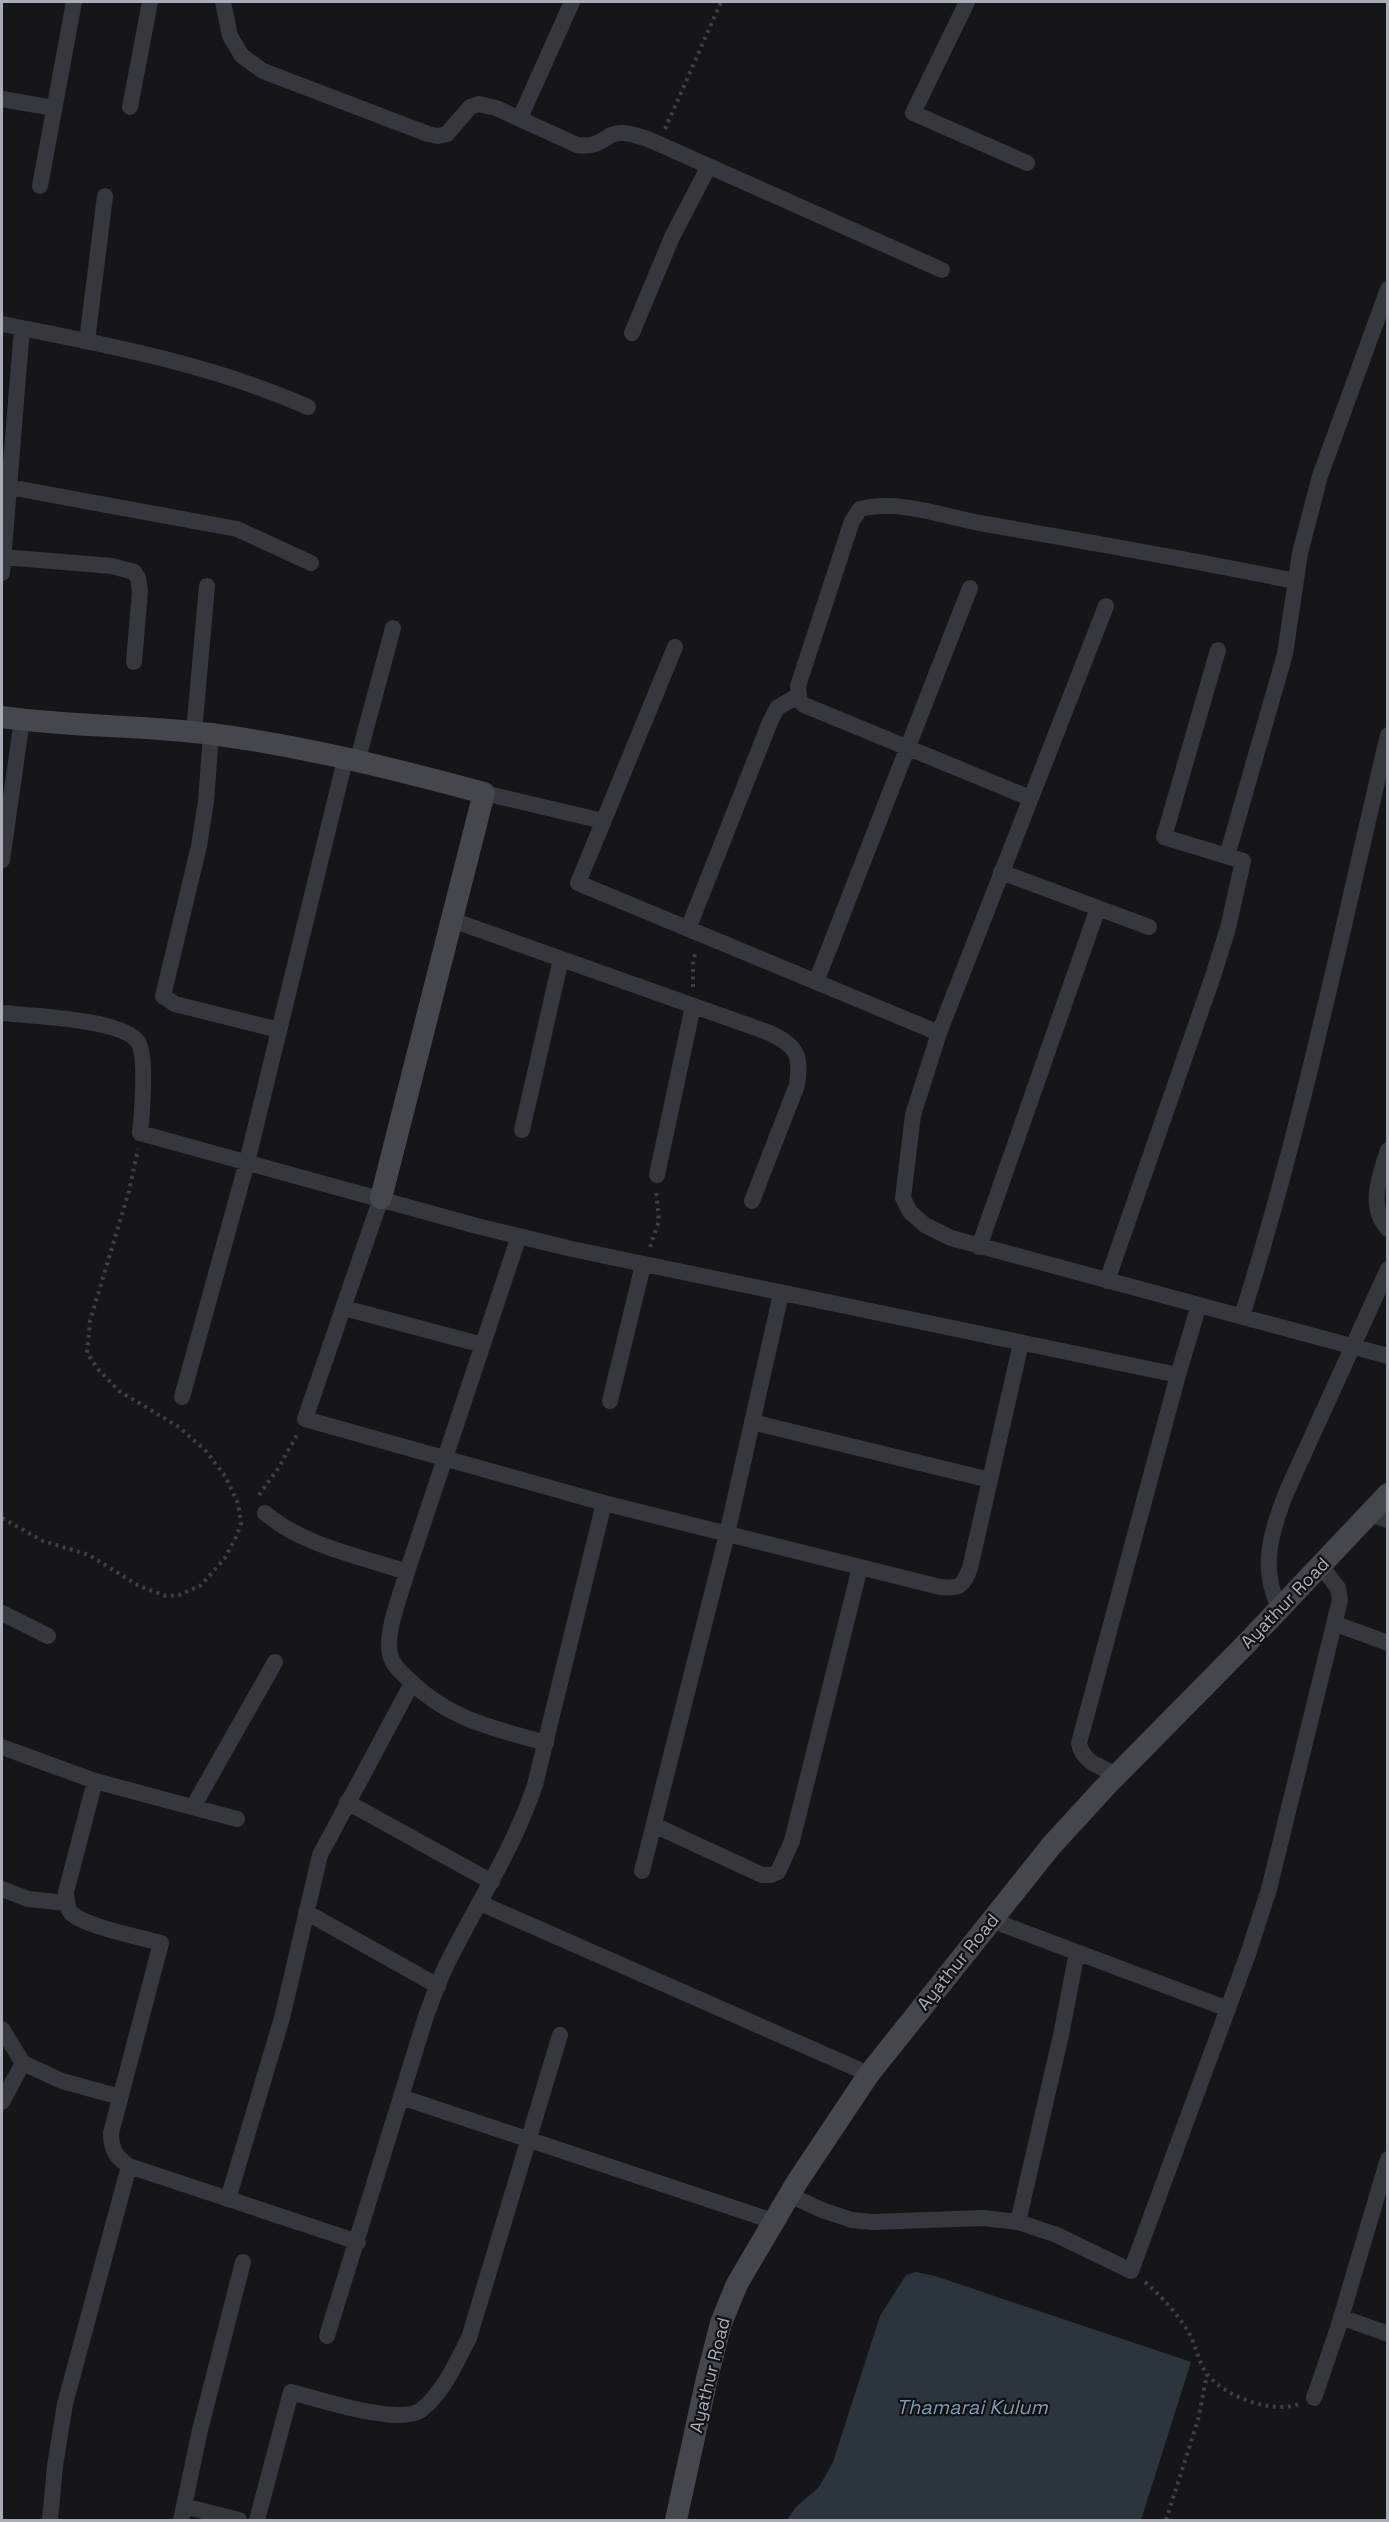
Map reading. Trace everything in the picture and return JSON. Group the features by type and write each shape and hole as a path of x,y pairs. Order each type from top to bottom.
{"street":[{"path":"40,186 74,2"},
{"path":"130,107 150,2"},
{"path":"223,2 230,36 242,56 263,71 393,122 438,136 447,134 470,107 478,104 496,108 577,145 589,147 601,143 610,135 624,133 659,144 709,165 942,270"},
{"path":"520,118 572,2"},
{"path":"967,2 913,112 1027,163"},
{"path":"2,99 54,108"},
{"path":"632,333 672,237 709,165"},
{"path":"87,341 105,196"},
{"path":"1227,856 1285,654 1295,581 1320,476 1388,289"},
{"path":"2,324 87,341 236,379 308,407"},
{"path":"22,328 2,562 112,566 134,572 138,578 140,591 134,662"},
{"path":"9,487 237,530 311,563"},
{"path":"1030,798 804,705 799,700 798,686 852,521 860,509 877,505 908,508 1295,581"},
{"path":"207,586 203,733 206,801 199,846 163,996 175,1004 279,1030"},
{"path":"816,982 970,588"},
{"path":"1106,606 939,1033 913,1115 903,1198 910,1212 925,1225 951,1238 1388,1356"},
{"path":"182,1397 247,1162 279,1030 351,761 393,628"},
{"path":"675,647 578,883 939,1033"},
{"path":"1107,1281 1228,928 1243,861 1164,837 1218,650"},
{"path":"695,932 770,722 777,708 799,695"},
{"path":"2,860 12,718 152,727 271,743 603,821"},
{"path":"1242,1316 1270,1226 1295,1130 1388,735"},
{"path":"484,793 381,1198 305,1419 604,1503 940,1587 953,1588 964,1583 970,1568 1021,1343"},
{"path":"1001,872 1149,927"},
{"path":"979,1247 1098,908"},
{"path":"452,920 770,1033 784,1040 796,1050 800,1066 797,1085 752,1201"},
{"path":"522,1130 561,959"},
{"path":"657,1175 693,1006"},
{"path":"2,1013 104,1024 131,1034 140,1044 143,1065 140,1133 519,1236 643,1265 1178,1375"},
{"path":"1388,1150 1378,1185 1376,1210 1388,1229"},
{"path":"519,1236 407,1572 394,1617 390,1654 395,1666 412,1683 435,1702 458,1716 546,1743"},
{"path":"610,1401 643,1265"},
{"path":"1280,1609 1271,1592 1269,1574 1269,1547 1273,1526 1388,1269"},
{"path":"642,1871 727,1534 782,1294"},
{"path":"1118,1775 1086,1759 1080,1752 1079,1743 1199,1305"},
{"path":"344,1308 483,1345"},
{"path":"752,1422 990,1480"},
{"name":"Ayathur Road","path":"676,2520 707,2378 736,2284 789,2195 869,2074 1051,1846 1321,1566 1378,1517 1388,1494"},
{"path":"327,2336 358,2242 426,2016 438,1986 523,1822 546,1743 604,1503"},
{"path":"259,1506 282,1527 298,1536 407,1572"},
{"path":"789,2195 852,2220 872,2222 983,2218 1018,2222 1057,2235 1131,2271 1228,2009 1269,1889 1336,1624 1340,1600 1338,1588 1321,1566"},
{"path":"654,1825 762,1875 778,1872 792,1840 860,1567"},
{"path":"2,1613 48,1636"},
{"path":"1336,1624 1388,1643"},
{"path":"194,1808 275,1662"},
{"path":"228,2199 282,2018 320,1855 346,1802 412,1683"},
{"path":"2,1747 95,1780 237,1819"},
{"path":"95,1780 66,1892 67,1903 72,1913 84,1921 161,1943 111,2133 111,2147 118,2158 129,2166 358,2242"},
{"path":"346,1802 492,1882"},
{"path":"2,1889 28,1899 67,1903"},
{"path":"480,1903 869,2074"},
{"path":"306,1912 438,1986"},
{"path":"991,1920 1228,2009"},
{"path":"1018,2222 1077,1952"},
{"path":"2,2030 23,2064 62,2081 120,2097"},
{"path":"258,2520 291,2392 392,2416 419,2412 450,2376 469,2338 560,2035"},
{"path":"2,2102 23,2064"},
{"path":"401,2097 773,2221"},
{"path":"1314,2398 1341,2317 1388,2159"},
{"path":"50,2520 64,2404 129,2166"},
{"path":"239,2520 182,2513 200,2430 243,2262"},
{"path":"1341,2317 1388,2334"}],"path":[{"path":"659,144 721,2"},
{"path":"693,1006 695,932"},
{"path":"2,1518 43,1541 90,1555 139,1586 166,1596 179,1595 200,1586 225,1558 237,1535 241,1523 238,1503 225,1476 205,1450 179,1427 119,1391 98,1369 87,1353 90,1321 129,1191 140,1133"},
{"path":"643,1265 659,1221 657,1175"},
{"path":"259,1506 305,1419"},
{"path":"239,1514 246,1507"},
{"path":"1131,2271 1170,2307 1190,2335 1207,2374 1231,2393 1257,2405 1290,2408 1314,2398"},
{"path":"1166,2520 1198,2420 1207,2374"}],"water":[{"name":"Thamarai Kulum","path":"916,2272 935,2276 1191,2362 1141,2520 787,2520 796,2507 819,2487 833,2462 880,2316 906,2275"}]}
